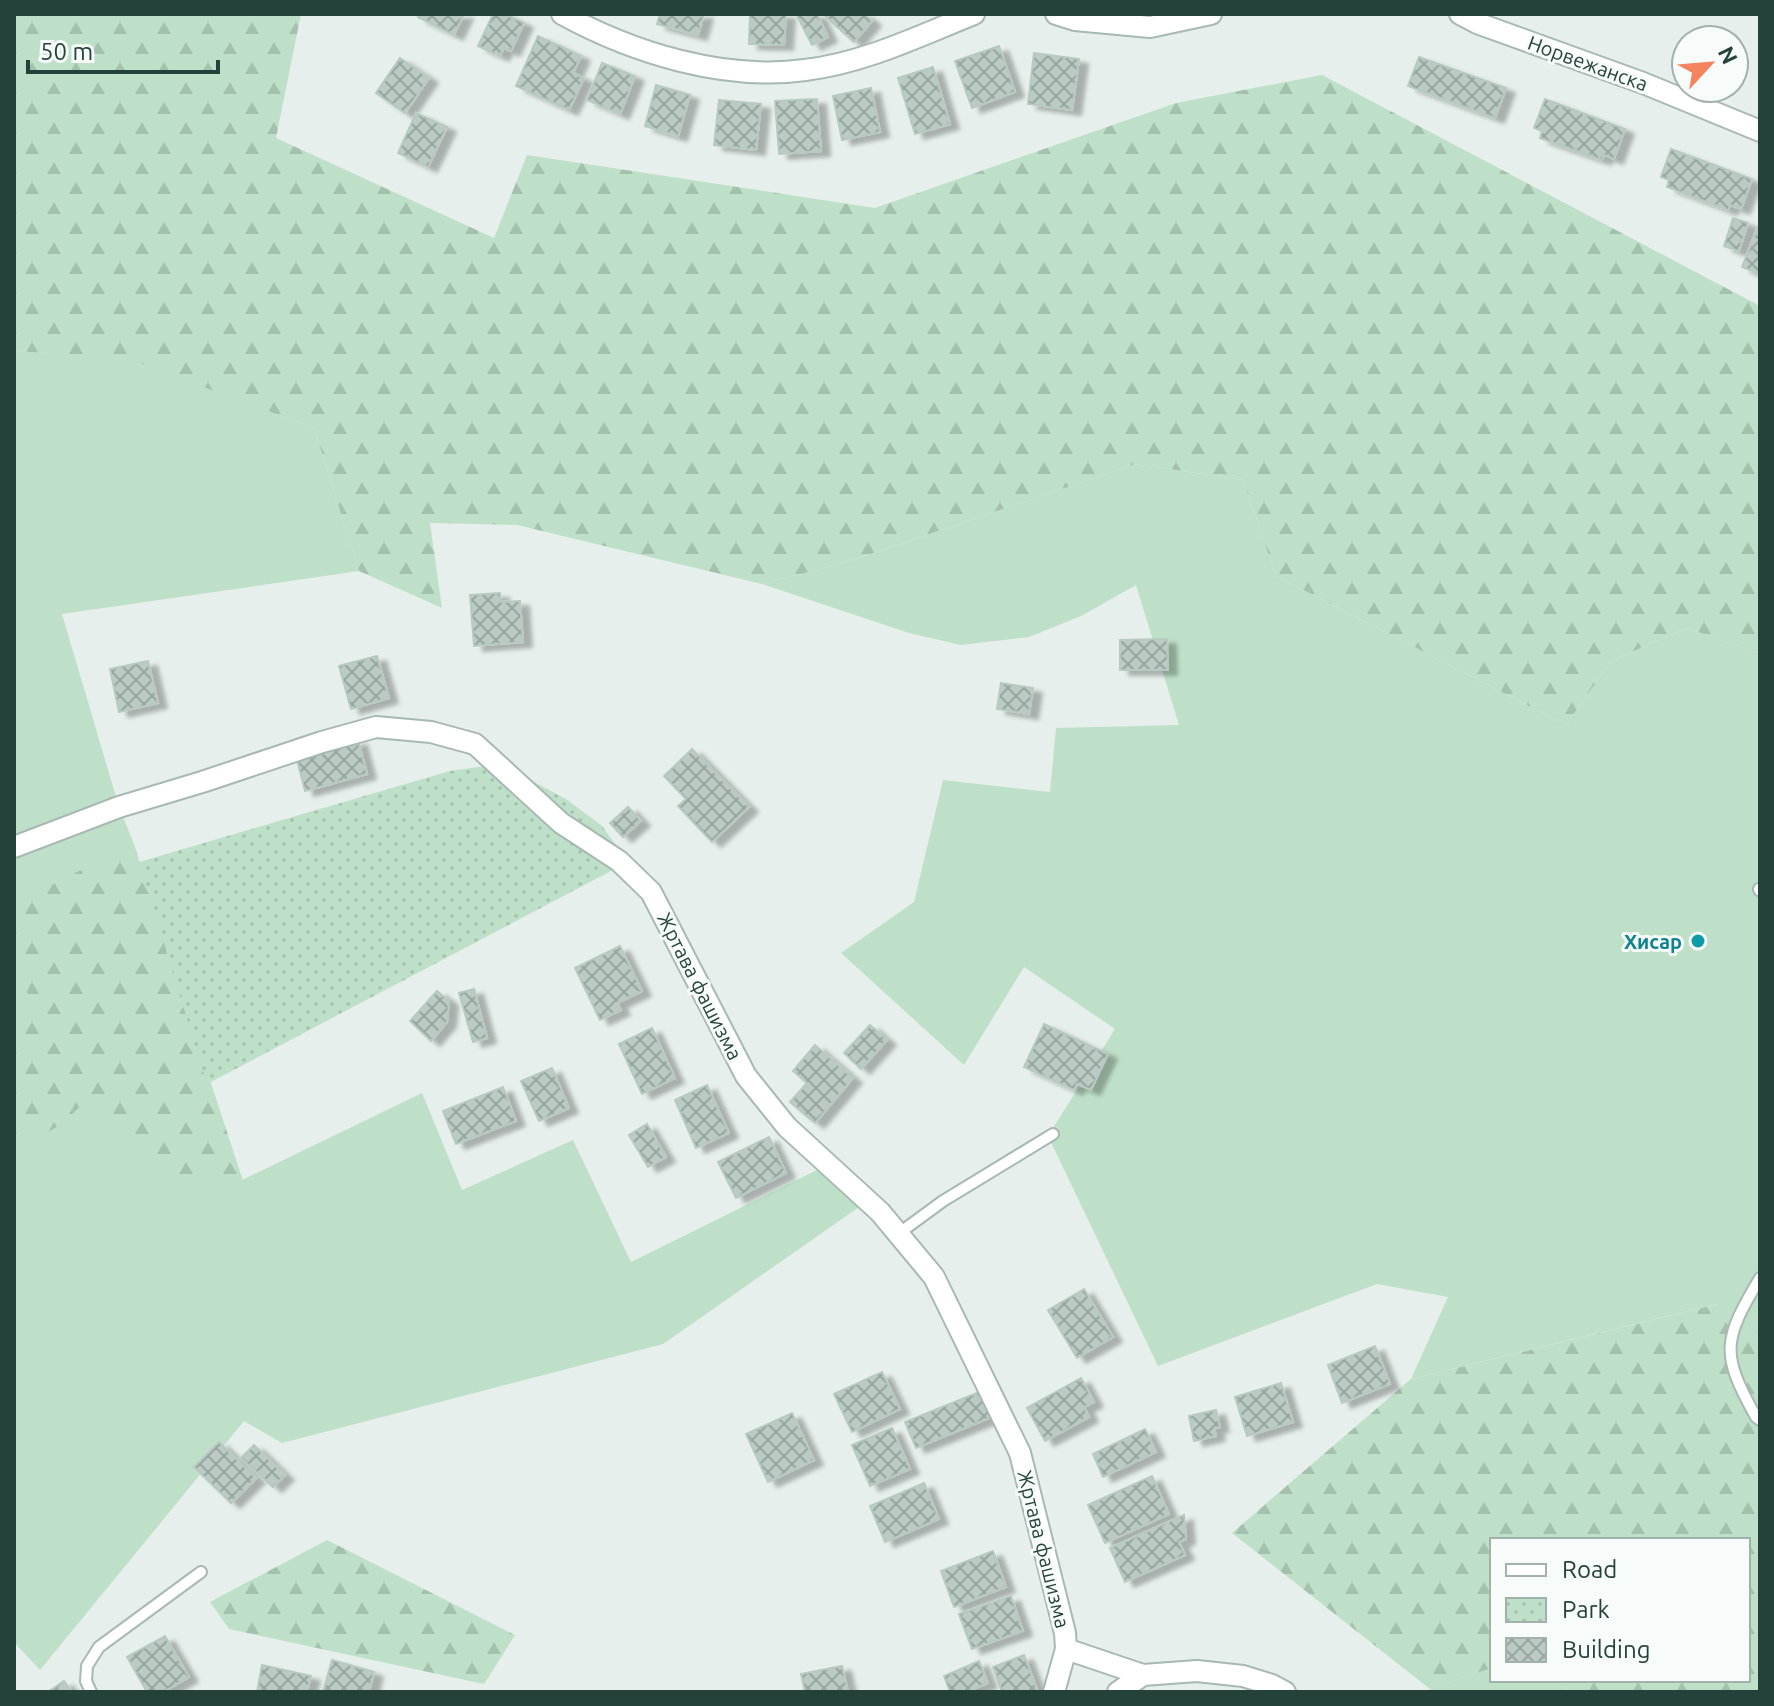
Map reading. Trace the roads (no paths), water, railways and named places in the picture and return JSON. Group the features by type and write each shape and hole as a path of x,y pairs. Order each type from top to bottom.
{"street":[{"path":"562,14 662,55 701,65 776,73 807,70 885,50 974,14"},
{"path":"1056,14 1075,20 1150,27 1211,14"},
{"name":"Норвежанска","path":"1460,14 1760,131"},
{"name":"Жртава фашизма","path":"14,847 119,807 376,727 431,732 475,744 561,823 619,861 651,892 746,1076 787,1127 880,1212 934,1277 1020,1453 1065,1633 1066,1649 1054,1692"},
{"path":"1066,1649 1143,1675 1197,1671 1243,1676 1285,1692"},
{"path":"1118,1692 1143,1675"}],"lane":[{"path":"898,1234 943,1201 1053,1134"},
{"path":"1760,1278 1744,1305 1730,1341 1732,1370 1760,1420"},
{"path":"91,1692 86,1681 87,1666 99,1647 201,1572"}],"place":[{"name":"Хисар","path":"1698,941"}]}
